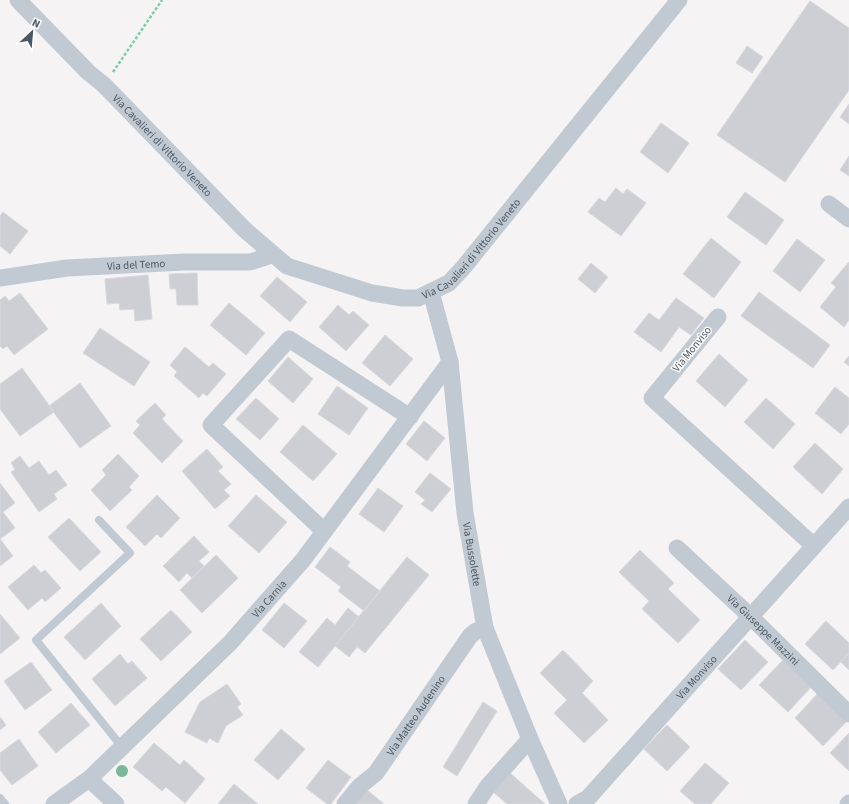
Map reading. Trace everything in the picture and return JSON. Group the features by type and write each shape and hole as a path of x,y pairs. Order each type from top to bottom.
{"street":[{"name":"Via Cavalieri di Vittorio Veneto","path":"18,0 88,72 104,85 244,229 286,266 372,293 403,298 418,298 431,292 449,283 463,268 679,0"},
{"path":"829,204 849,220"},
{"name":"Via del Temo","path":"0,278 67,268 184,262 250,262 272,255"},
{"name":"Via Bussolette","path":"431,292 450,362 465,512 485,628 530,739 559,804"},
{"name":"Via Monviso","path":"718,317 652,398 814,546"},
{"path":"324,531 211,425 289,339 410,417"},
{"name":"Via Carnia","path":"54,804 89,779 230,643 303,560 450,362"},
{"name":"Via Monviso","path":"577,804 588,798 849,507"},
{"name":"Via Giuseppe Mazzini","path":"677,548 751,617 849,714"},
{"name":"Via Matteo Audenino","path":"345,804 360,786 376,773 470,636 476,631 485,628"},
{"path":"476,804 488,786 530,739"},
{"path":"89,779 116,804"}],"lane":[{"path":"99,520 130,553 36,640 122,747"},
{"path":"0,798 5,804"}],"path":[{"path":"104,85 162,0"}],"building":[{"path":"810,1 849,28 849,90 785,182 717,135"},
{"path":"747,46 763,57 752,73 736,63"},
{"path":"849,104 849,124 840,117"},
{"path":"661,123 689,143 668,173 640,152"},
{"path":"849,156 849,176 840,170"},
{"path":"616,188 623,194 627,189 646,203 621,236 588,212 599,198 605,202"},
{"path":"745,192 784,220 766,245 727,217"},
{"path":"3,212 28,231 10,254 0,246 0,216"},
{"path":"711,238 741,262 714,298 683,274"},
{"path":"797,239 825,260 800,292 773,271"},
{"path":"849,262 849,320 844,327 820,307 836,287 831,283"},
{"path":"591,263 608,277 595,293 578,279"},
{"path":"197,273 198,305 177,305 176,289 170,289 169,274"},
{"path":"148,275 152,319 135,321 134,309 120,310 119,303 107,304 105,279"},
{"path":"277,277 307,302 290,322 260,296"},
{"path":"759,292 830,345 813,368 741,316"},
{"path":"20,293 48,329 14,355 7,346 3,349 0,346 0,300 5,296 9,301"},
{"path":"676,298 704,318 691,335 679,327 661,352 634,332 649,313 659,320"},
{"path":"229,303 265,333 246,355 210,325"},
{"path":"338,305 349,315 353,311 369,325 346,351 319,327"},
{"path":"100,328 150,362 134,386 83,353"},
{"path":"385,335 413,359 390,386 362,363"},
{"path":"185,347 209,367 213,363 226,374 207,396 203,393 199,398 174,376 177,372 170,365"},
{"path":"719,354 748,380 725,407 696,381"},
{"path":"849,356 849,366 844,362"},
{"path":"288,357 313,379 293,403 268,381"},
{"path":"22,368 54,412 20,436 0,409 0,384"},
{"path":"80,383 111,426 80,448 49,406"},
{"path":"337,386 368,408 349,435 318,414"},
{"path":"835,387 849,398 849,424 841,434 815,413"},
{"path":"256,398 279,419 260,440 236,419"},
{"path":"766,398 795,424 773,449 744,422"},
{"path":"155,403 166,415 162,419 183,441 162,463 133,433 140,425 136,421"},
{"path":"424,421 445,438 427,461 406,444"},
{"path":"303,425 337,454 313,481 280,452"},
{"path":"815,443 843,469 822,494 793,467"},
{"path":"207,449 223,467 218,471 231,484 224,490 230,496 215,509 182,471"},
{"path":"118,454 139,476 129,487 132,490 110,511 91,490 106,475 102,470"},
{"path":"20,456 29,468 39,461 49,475 56,470 67,485 54,494 57,499 39,512 11,472 15,469 11,463"},
{"path":"430,473 451,489 432,512 421,504 425,500 415,492"},
{"path":"0,483 15,503 3,512 15,528 0,539"},
{"path":"378,488 403,506 384,532 359,514"},
{"path":"157,495 180,518 161,538 157,534 145,546 126,527"},
{"path":"256,495 287,522 259,553 228,526"},
{"path":"69,518 101,552 80,571 48,537"},
{"path":"194,536 209,552 199,561 204,566 192,578 187,573 179,582 163,566"},
{"path":"0,539 13,556 0,566"},
{"path":"330,547 350,562 347,566 380,591 364,611 338,591 341,587 315,567"},
{"path":"640,550 674,583 668,589 700,620 678,643 642,609 649,601 619,572"},
{"path":"216,555 238,578 202,613 180,590"},
{"path":"407,557 429,575 365,653 357,647 349,657 335,646"},
{"path":"34,565 41,573 45,570 61,588 45,602 42,598 28,610 8,587"},
{"path":"101,603 121,626 85,660 64,637"},
{"path":"284,603 307,621 284,648 262,630"},
{"path":"348,608 359,617 318,667 299,652 327,618 335,625"},
{"path":"171,610 192,632 161,661 140,639"},
{"path":"0,614 20,638 0,654"},
{"path":"826,621 849,643 849,653 833,670 805,644"},
{"path":"745,640 768,662 741,690 718,669"},
{"path":"563,650 593,681 582,693 608,720 584,743 554,713 567,700 540,673"},
{"path":"849,653 849,670 841,662"},
{"path":"120,654 128,664 132,661 147,678 115,706 92,679"},
{"path":"785,658 813,685 788,712 759,685"},
{"path":"31,662 52,690 25,710 4,681"},
{"path":"227,684 241,704 237,707 243,715 226,726 218,743 209,738 207,743 185,732 200,702"},
{"path":"820,691 849,719 823,746 795,718"},
{"path":"483,702 497,711 457,776 443,767"},
{"path":"71,703 90,725 56,753 38,732"},
{"path":"0,717 6,725 0,730"},
{"path":"667,725 690,747 667,771 644,749"},
{"path":"281,729 305,749 278,780 254,760"},
{"path":"849,733 849,771 830,753"},
{"path":"19,739 38,766 12,785 0,770 0,753"},
{"path":"154,743 180,765 184,760 205,779 185,803 166,787 162,791 133,767"},
{"path":"328,760 351,777 331,804 327,804 306,788"},
{"path":"705,763 729,783 711,804 695,804 680,791"},
{"path":"509,772 545,804 507,804 492,791"},
{"path":"234,784 258,804 218,804"},
{"path":"366,789 384,804 353,804"}]}
